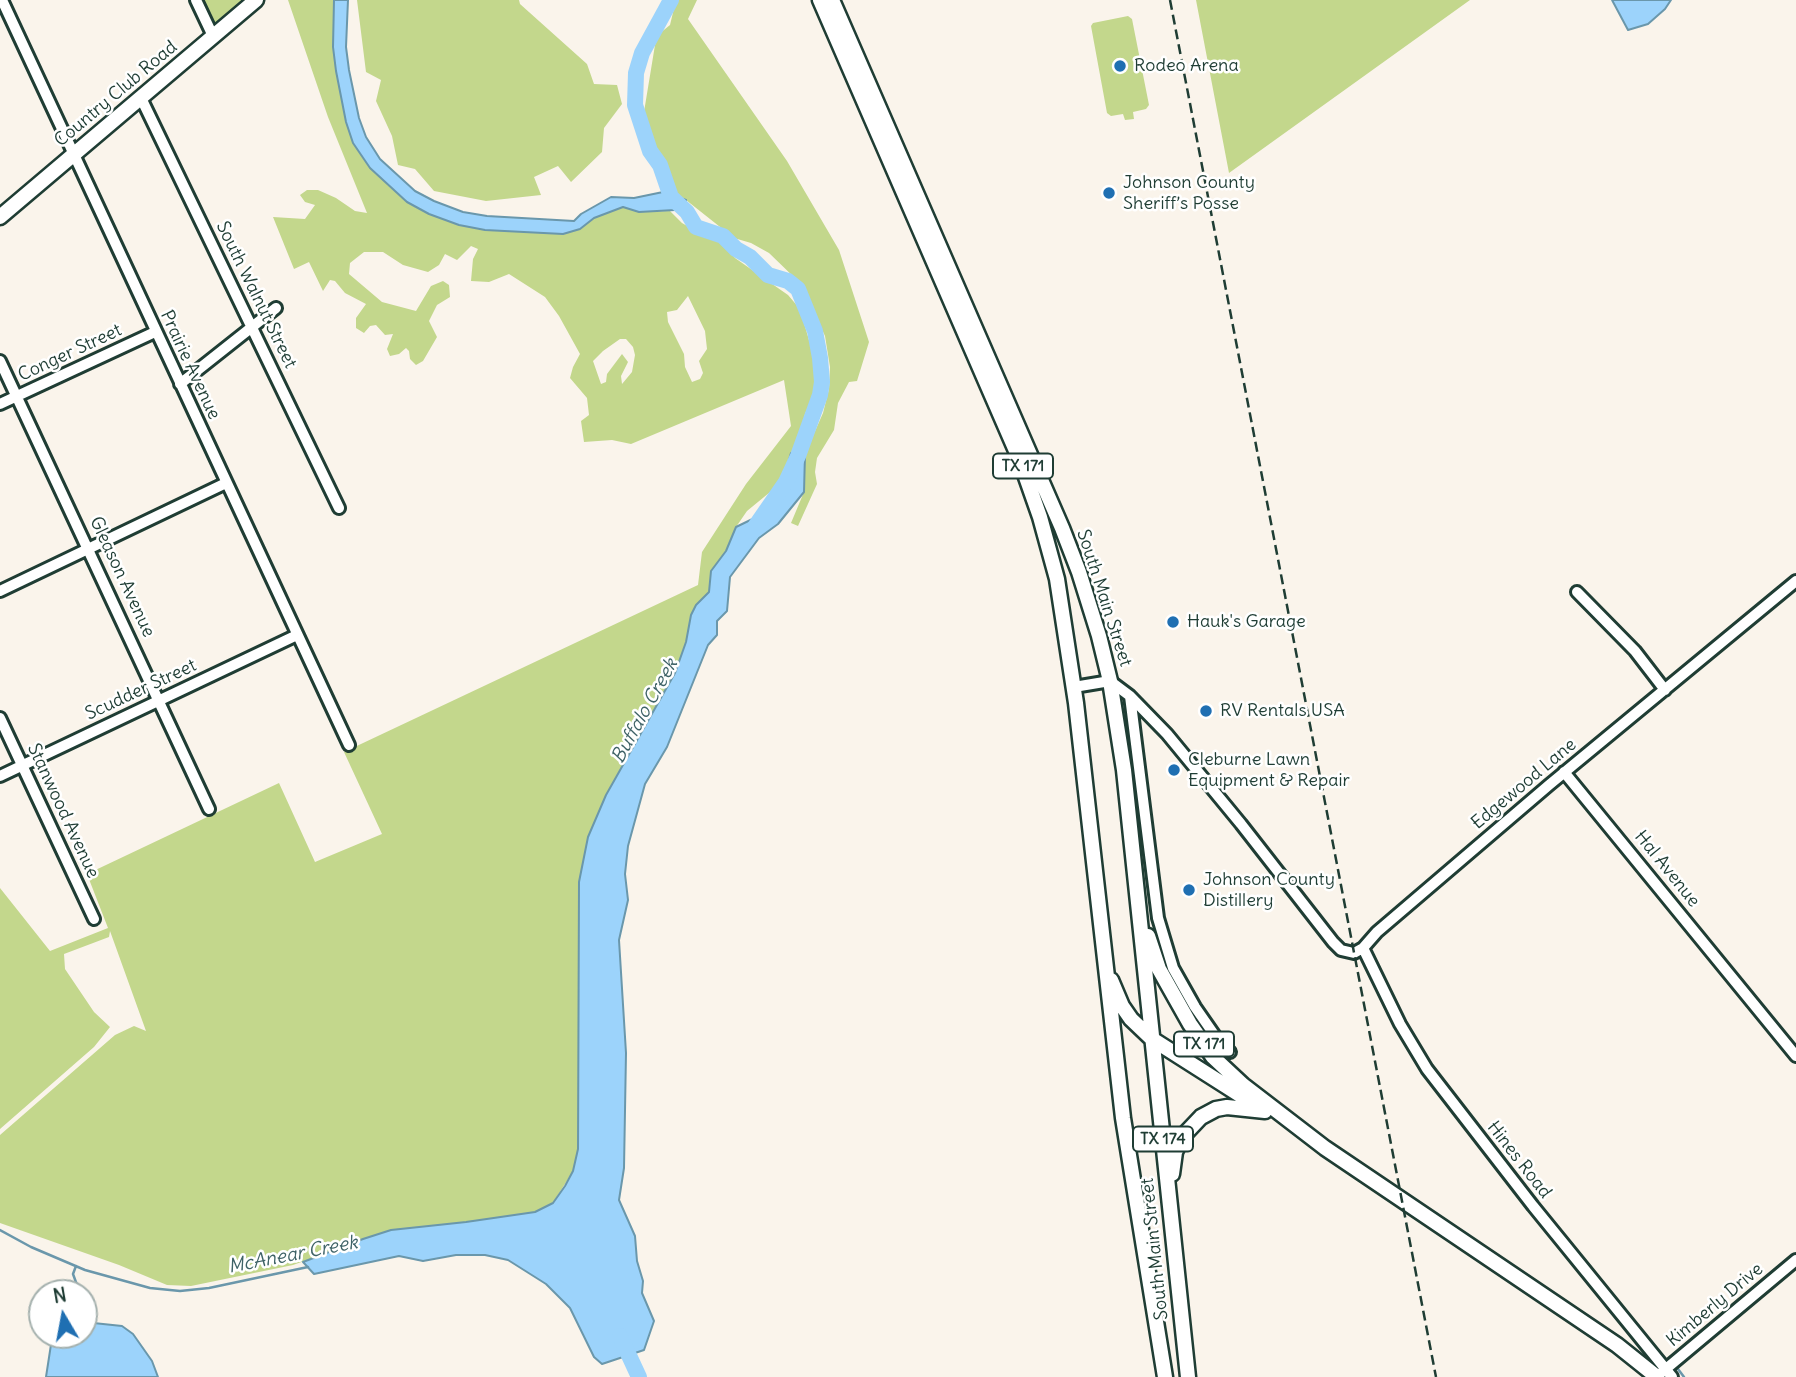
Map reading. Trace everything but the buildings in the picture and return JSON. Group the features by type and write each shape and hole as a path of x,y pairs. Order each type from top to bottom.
{"main road":[{"name":"Country Club Road","path":"0,217 256,0"},
{"name":"South Main Street","path":"820,0 1079,572 1110,681 1124,771 1188,1377"},
{"name":"South Main Street","path":"832,0 968,326 1037,507 1057,579 1074,687 1125,1130 1165,1377"},
{"name":"TX 171","path":"1138,901 1158,969 1169,991 1213,1057 1256,1096 1325,1148"},
{"name":"TX 171","path":"1105,966 1122,1006 1152,1039 1325,1148 1663,1375"},
{"path":"1169,1196 1175,1152 1181,1137 1196,1122 1227,1107 1265,1111"}],"street":[{"path":"196,0 213,36"},
{"name":"Prairie Avenue","path":"2,3 349,744"},
{"name":"South Walnut Street","path":"141,98 339,508"},
{"path":"180,384 276,308"},
{"name":"Conger Street","path":"0,404 155,332"},
{"name":"Gleason Avenue","path":"0,361 209,808"},
{"path":"0,591 226,483"},
{"name":"Edgewood Lane","path":"1363,948 1377,932 1564,772 1796,581"},
{"path":"1577,592 1635,651 1665,690"},
{"name":"Scudder Street","path":"0,776 297,635"},
{"path":"1074,687 1110,681 1130,696 1167,734 1288,883 1332,942 1341,950 1354,953 1363,948"},
{"path":"1130,696 1158,918 1173,968 1213,1034 1230,1052"},
{"name":"Stanwood Avenue","path":"0,718 94,919"},
{"name":"Hal Avenue","path":"1564,772 1796,1056"},
{"name":"Hines Road","path":"1363,948 1400,1024 1427,1069 1663,1375"},
{"name":"Kimberly Drive","path":"1663,1375 1796,1260"}],"green space":[{"path":"203,0 244,0 217,23 213,22"},
{"path":"288,0 334,0 333,47 336,71 353,143 370,168 407,202 459,225 485,230 535,232 580,229 594,218 623,207 639,212 670,211 682,223 723,243 735,258 788,295 800,309 815,361 814,394 805,414 803,430 775,488 747,511 736,527 726,551 711,571 709,593 696,605 691,615 686,642 675,673 625,760 588,837 579,882 578,1149 573,1171 553,1203 535,1212 391,1230 293,1265 191,1286 167,1285 0,1223 0,1135 115,1035 134,1026 146,1031 110,931 109,937 64,954 65,969 94,1012 110,1027 94,1047 0,1129 0,888 50,951 108,928 87,874 279,783 315,862 382,834 344,752 698,585 702,552 746,484 791,426 784,380 631,444 612,440 584,442 581,421 589,415 587,398 570,378 580,354 559,316 545,297 509,274 489,282 471,281 473,259 478,249 471,246 457,260 445,254 439,265 428,272 403,265 383,252 364,252 350,263 349,274 382,302 416,311 431,286 443,281 449,285 450,297 437,305 429,321 437,337 423,361 416,365 410,359 406,348 399,354 390,356 387,349 393,334 385,335 376,325 370,326 364,333 356,328 356,318 366,304 345,293 335,281 330,280 323,291 309,262 294,269 273,217 305,219 315,205 305,202 300,195 307,190 318,190 355,211 367,213 328,117","holes":["688,296 705,331 707,349 699,361 703,373 700,379 692,382 685,367 684,354 668,322 667,312 677,310","620,339 626,339 633,347 635,355 632,372 622,384 621,376 628,362 622,354 607,374 606,382 601,384 593,361"]},
{"path":"357,0 519,0 520,4 587,64 594,84 617,85 622,104 604,128 602,152 571,182 558,166 534,177 541,195 486,201 434,191 415,169 398,165 392,136 376,101 381,80 366,72"},
{"path":"676,0 697,0 688,19 787,161 839,250 869,342 857,381 849,382 838,403 834,430 817,458 817,484 798,526 791,523 804,492 805,454 823,413 829,389 830,367 825,336 799,282 769,253 751,243 734,238 686,200 677,197 672,179 643,118 655,45 659,34 670,25"},
{"path":"1196,0 1470,0 1229,173"},
{"name":"Rodeo Arena","path":"1128,16 1132,19 1149,105 1146,109 1133,112 1134,119 1125,120 1123,114 1111,116 1107,113 1091,26 1093,23"}],"water":[{"path":"334,0 348,0 346,47 349,70 359,118 366,137 380,159 415,191 463,212 487,216 574,221 611,197 634,198 663,192 686,200 683,207 639,212 623,207 594,218 580,229 563,234 485,230 459,225 407,202 370,168 353,143 336,71 333,47"},
{"path":"1612,0 1671,0 1648,24 1628,30"},
{"path":"791,453 805,454 804,492 778,524 759,538 730,577 727,611 717,621 717,635 708,645 667,747 645,784 628,846 625,874 628,900 619,940 626,1053 624,1168 619,1200 635,1236 637,1261 643,1281 642,1293 654,1321 644,1350 602,1364 594,1357 570,1308 546,1284 508,1260 485,1255 456,1255 423,1261 399,1256 314,1274 303,1262 363,1239 391,1230 535,1212 553,1203 565,1186 573,1171 578,1149 579,882 588,837 606,795 675,673 686,642 691,615 696,605 709,592 711,571 726,551 736,527 769,511 778,498"},
{"path":"98,1323 122,1326 133,1334 152,1361 158,1377 46,1377 50,1349 98,1349"}],"waterway":[{"name":"Buffalo Creek","path":"671,0 642,53 636,73 635,105 650,151 660,165 671,197 687,212 696,227 723,236 768,275 788,281 798,289 815,331 820,358 820,395 798,456 786,482 752,531"},
{"name":"McAnear Creek","path":"0,1230 31,1247 85,1270 150,1288 180,1291 209,1288 308,1267"},
{"path":"75,1279 73,1274 76,1266"},
{"name":"Buffalo Creek","path":"620,1336 639,1377"},
{"path":"1678,1369 1684,1377"}],"railway":[{"path":"1170,0 1436,1377"}],"place":[{"name":"Rodeo Arena","path":"1120,66"},
{"name":"Johnson County Sheriff’s Posse","path":"1109,193"},
{"name":"Hauk's Garage","path":"1173,622"},
{"name":"RV Rentals USA","path":"1206,711"},
{"name":"Cleburne Lawn Equipment & Repair","path":"1174,770"},
{"name":"Johnson County Distillery","path":"1189,890"}]}
